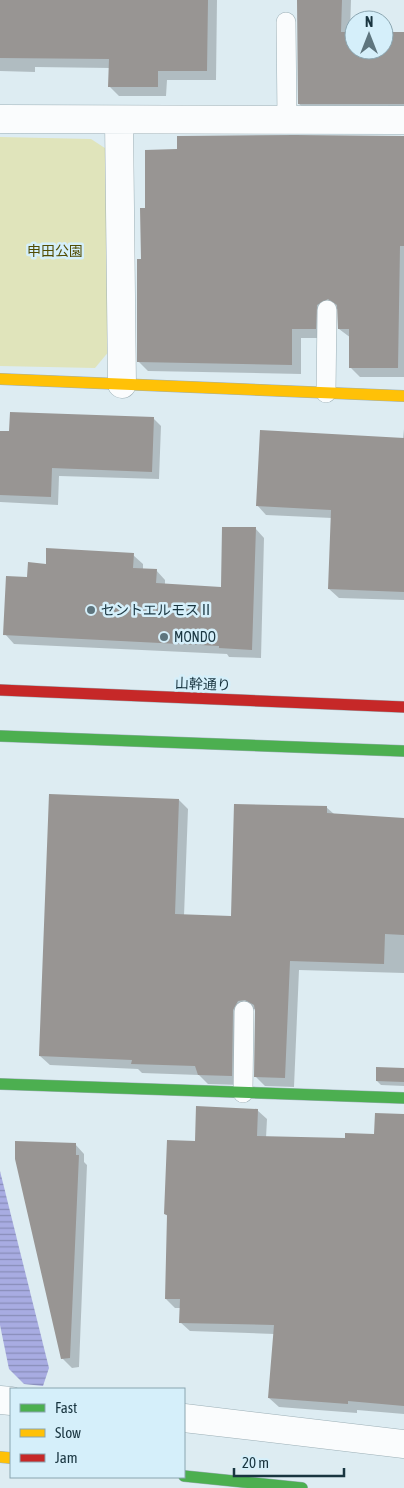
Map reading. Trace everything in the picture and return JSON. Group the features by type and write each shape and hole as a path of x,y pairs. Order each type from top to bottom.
{"main road":[{"path":"0,379 404,396"},
{"name":"山幹通り","path":"0,690 404,707"},
{"path":"0,736 404,751"},
{"path":"0,1084 404,1098"},
{"path":"185,1476 302,1488"}],"street":[{"path":"0,119 119,121 404,120"},
{"path":"119,121 122,384"},
{"path":"185,1418 404,1444"}],"lane":[{"path":"286,22 287,120"},
{"path":"326,393 327,310"},
{"path":"243,1093 244,1010"}],"green space":[{"name":"申田公園","path":"0,137 91,139 111,152 110,350 95,368 0,366"}],"water":[{"path":"0,1171 49,1368 43,1386 24,1384 9,1369 0,1325"}],"building":[{"path":"0,0 208,0 207,71 158,71 158,87 108,87 109,59 0,58"},
{"path":"297,0 342,0 341,32 344,32 344,60 394,60 394,32 404,32 404,104 298,104"},
{"path":"177,136 404,136 404,246 400,246 398,368 349,368 349,329 338,329 337,305 328,299 317,305 316,329 292,329 292,365 137,362 137,259 141,259 140,208 145,208 145,150 177,149"},
{"path":"10,412 154,417 152,472 52,468 51,497 0,495 0,431 9,431"},
{"path":"260,430 404,438 404,592 328,589 331,510 256,506"},
{"name":"セントエルモスⅡ","path":"222,527 256,527 252,650 219,648 219,646 3,635 6,576 27,577 28,562 46,564 46,548 134,553 133,568 157,569 156,583 221,587"},
{"path":"49,794 179,799 175,914 231,916 234,804 327,806 327,813 404,818 404,935 385,934 384,964 290,961 285,1078 254,1077 255,1011 254,1005 245,1000 238,1001 233,1010 232,1076 198,1075 195,1066 131,1064 132,1060 39,1056"},
{"path":"376,1067 404,1068 404,1082 376,1081"},
{"path":"196,1106 258,1109 257,1136 345,1138 345,1133 374,1134 375,1113 404,1114 404,1406 348,1401 348,1404 268,1398 274,1325 179,1323 180,1299 165,1299 167,1215 164,1214 167,1140 195,1141"},
{"path":"15,1141 76,1143 76,1155 79,1155 70,1358 61,1359 15,1159"}],"traffic: fast":[{"path":"0,736 404,751"},
{"path":"0,1084 404,1098"},
{"path":"185,1476 302,1488"}],"traffic: slow":[{"path":"0,379 404,396"},
{"path":"0,1457 10,1458"}],"traffic: jam":[{"path":"0,690 404,707"}],"place":[{"name":"セントエルモスⅡ","path":"91,610"},
{"name":"MONDO","path":"164,637"}]}
